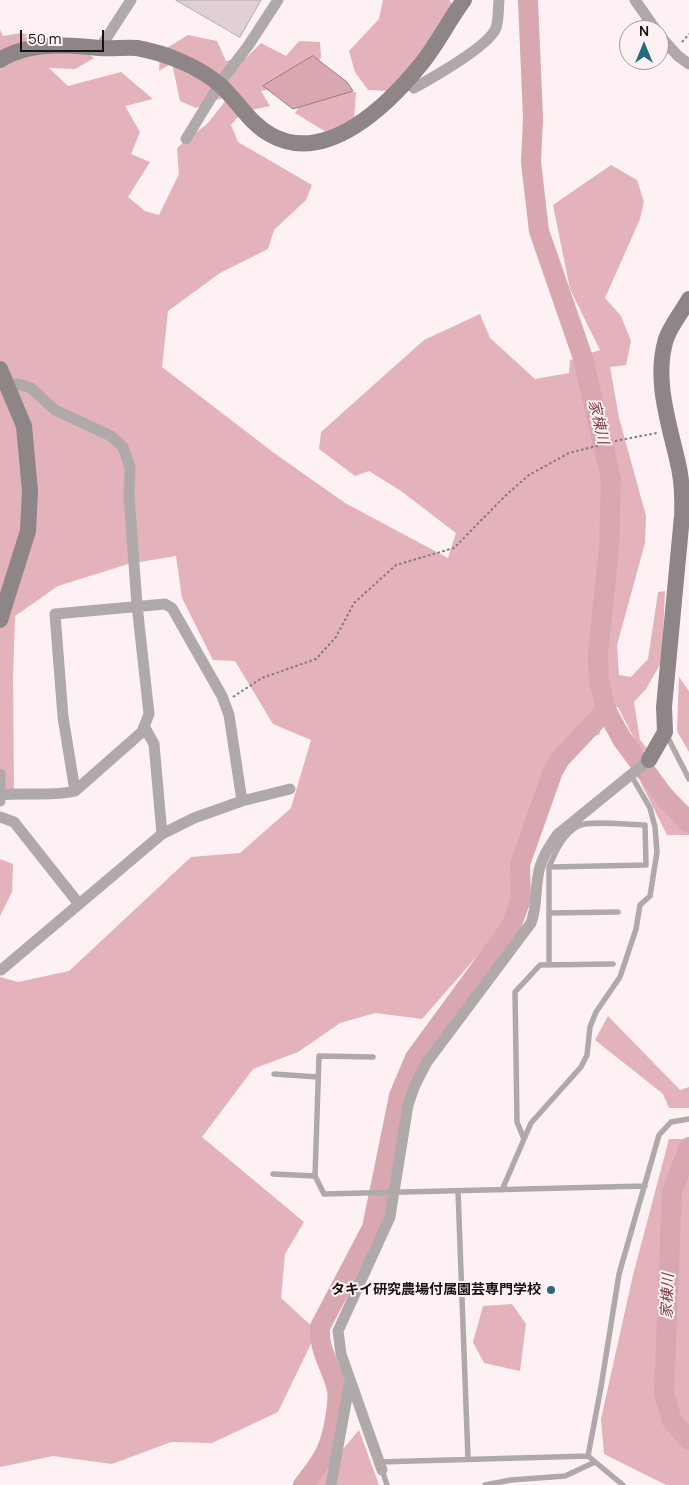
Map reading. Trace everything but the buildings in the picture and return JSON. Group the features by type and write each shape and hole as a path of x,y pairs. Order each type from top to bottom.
{"street":[{"path":"100,48 131,0"},
{"path":"186,139 219,84 278,0"},
{"path":"0,60 10,54 39,47 88,46 136,48 168,57 192,67 219,84 252,120 270,135 302,144 320,142 339,136 356,127 406,80 421,64 464,0"},
{"path":"406,80 414,88 438,75 487,40 495,29 499,0"},
{"path":"636,0 649,20"},
{"path":"669,46 678,56 689,64"},
{"path":"381,1466 338,1342 338,1331 390,1217 405,1120 415,1085 427,1062 530,923 536,903 538,876 547,849 558,834 616,784 639,768 665,732 664,706 686,489 669,432 663,390 662,359 667,337 686,309"},
{"path":"0,369 24,426 30,491 28,531 0,620"},
{"path":"0,774 1,799 22,793 60,794 75,791 142,732 148,714 129,496 130,467 123,447 110,436 56,410 31,388 18,384 7,385"},
{"path":"75,791 63,717 56,614 164,604 172,608 222,696 229,715 242,801"},
{"path":"144,726 154,744 162,834"},
{"path":"2,970 162,834 194,818 242,801 290,789"},
{"path":"0,817 14,822 79,904"},
{"path":"331,1485 349,1394 350,1379"}],"lane":[{"path":"665,732 689,779"},
{"path":"502,1190 531,1123 581,1067 587,1054 590,1027 596,1012 620,976 636,929 640,905 650,896 657,852 655,827 639,768"},
{"path":"548,867 646,865 645,825 593,822 578,826 560,844 548,867 549,964"},
{"path":"549,913 618,912"},
{"path":"524,1139 517,1122 515,992 540,965 613,964"},
{"path":"373,1057 319,1056 315,1176 324,1194 394,1194 645,1186"},
{"path":"274,1074 318,1077"},
{"path":"588,1456 602,1387 619,1274 659,1135 672,1122 689,1119"},
{"path":"273,1174 315,1176"},
{"path":"458,1191 468,1459"},
{"path":"387,1485 381,1466 468,1459 588,1456 623,1485"},
{"path":"484,1485 511,1480 565,1476 595,1462"}],"path":[{"path":"229,700 262,678 316,660 336,637 354,604 396,565 454,548 506,495 529,475 569,453 639,436 669,432"}],"shaded area":[{"path":"383,0 449,0 456,9 409,68 387,91 368,90 355,72 349,51 379,19"},
{"path":"0,30 3,36 21,33 83,50 94,58 75,69 49,68 68,86 121,72 153,99 125,106 140,132 131,154 150,162 128,197 145,211 159,215 179,174 177,148 208,123 230,95 196,108 180,101 172,63 159,71 160,52 188,35 217,41 226,61 247,57 261,43 286,56 299,41 320,42 321,57 309,80 261,91 270,106 242,112 231,125 238,142 312,185 306,200 274,230 268,249 220,273 168,311 162,367 274,453 345,503 448,558 456,533 401,491 369,471 355,476 319,449 321,432 424,340 480,314 490,338 535,379 569,373 570,360 600,350 570,289 553,205 611,165 637,180 644,202 640,219 605,298 621,316 631,341 626,365 610,367 619,418 646,516 645,543 617,645 619,675 631,677 648,659 658,592 665,591 662,661 646,689 634,702 640,740 650,752 640,750 618,707 608,709 599,735 568,739 551,771 513,915 422,1019 375,1013 340,1023 298,1052 253,1069 202,1137 304,1222 285,1254 281,1298 317,1331 278,1412 212,1443 171,1442 112,1464 53,1456 0,1467 0,977 18,982 69,971 191,857 240,853 291,808 311,740 273,724 235,661 213,660 182,598 176,556 128,564 58,586 15,616 13,678 14,792 0,799"},
{"path":"313,56 347,82 353,91 293,109 263,86"},
{"path":"316,92 356,92 354,120 326,132 295,113 304,100"},
{"path":"679,677 689,691 689,752 677,731"},
{"path":"656,774 689,807 689,835 667,835 641,783"},
{"path":"0,859 13,864 12,892 0,916"},
{"path":"608,1016 680,1090 689,1087 689,1108 669,1108 663,1094 595,1040"},
{"path":"669,1139 689,1139 689,1485 666,1485 604,1454 601,1419 633,1275"},
{"path":"512,1304 526,1324 520,1371 484,1363 473,1342 483,1306"},
{"path":"359,1430 379,1485 313,1485"}],"waterway":[{"name":"家棟川","path":"528,0 533,118 531,162 539,231 583,358 611,479 609,548 598,653 599,680 606,710 622,739 666,799 689,823"},
{"path":"303,1485 326,1452 332,1435 338,1396 323,1350 320,1327 372,1228 399,1096 415,1058 511,927 521,899 520,864 553,771 560,759 606,710"},
{"name":"家棟川","path":"689,1147 672,1192 664,1393 672,1421 689,1440"}],"place":[{"name":"タキイ研究農場付属園芸専門学校","path":"551,1290"}]}
